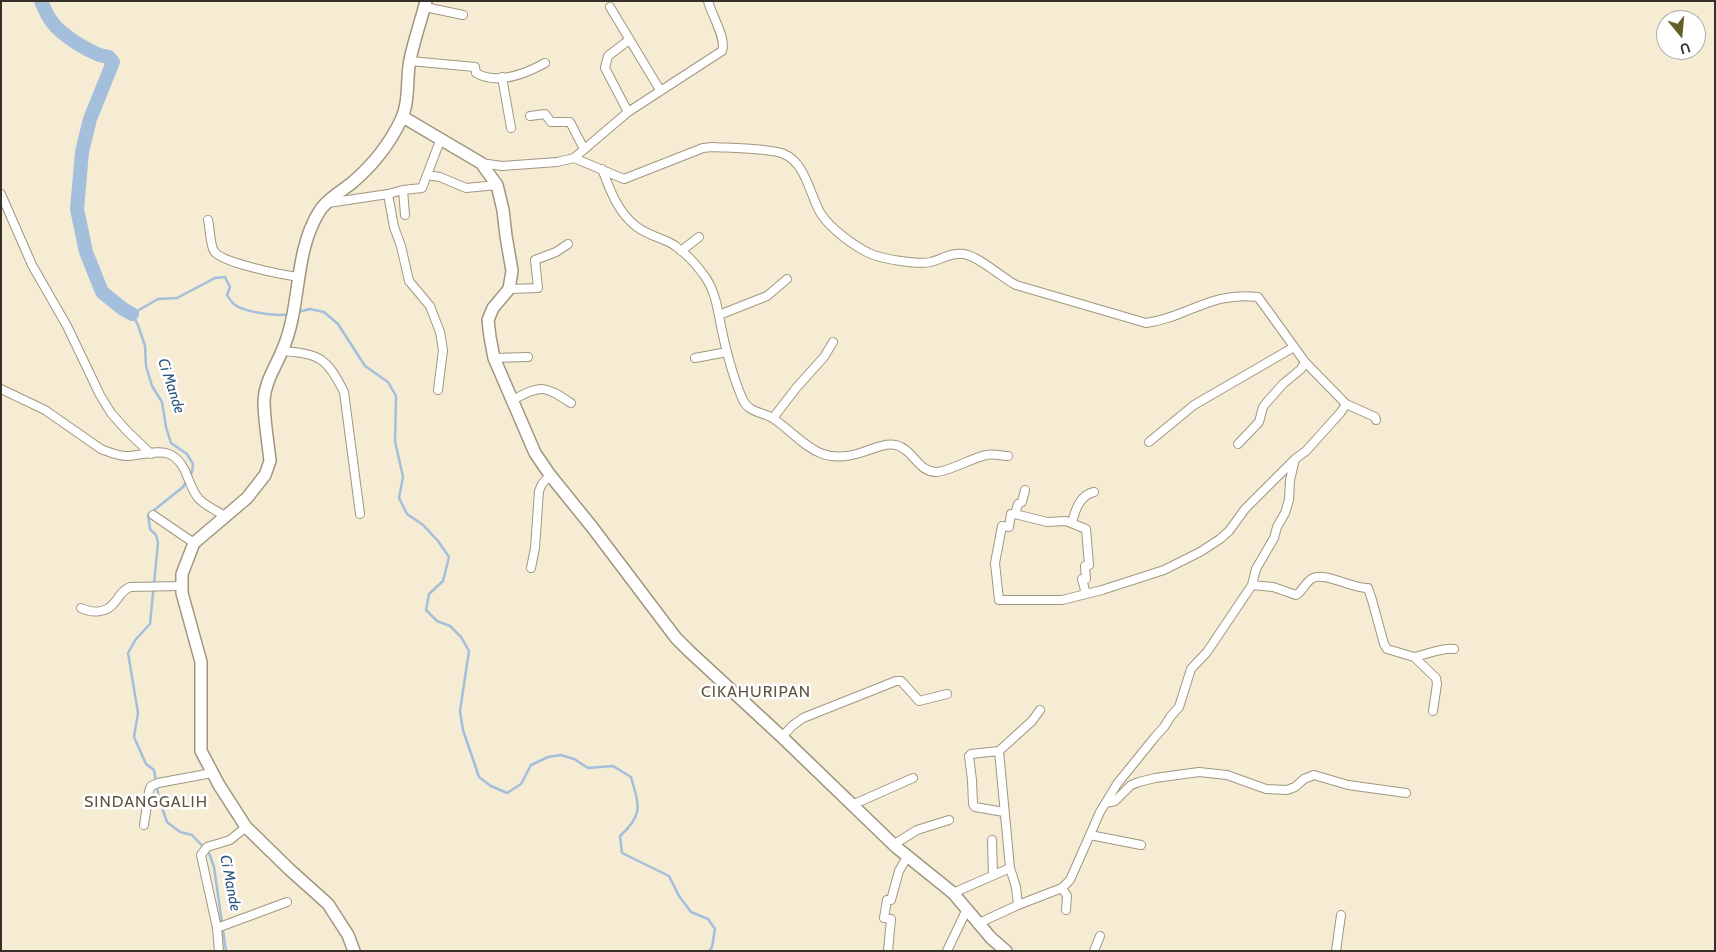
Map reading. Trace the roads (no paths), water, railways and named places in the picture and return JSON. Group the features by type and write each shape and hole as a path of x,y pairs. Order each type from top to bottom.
{"street":[{"path":"402,116 482,162 502,166 557,162 574,158 628,112 722,51 724,46 721,34 708,1"},
{"path":"354,951 348,935 328,904 246,827 212,773 201,751 201,662 186,612 181,586 182,574 194,543 247,498 268,470 270,461 264,400 268,380 283,351 294,317 295,301 305,250 319,212 375,161 388,144 402,116 407,94 410,61 426,4 463,15"},
{"path":"610,7 660,90"},
{"path":"628,112 605,68 608,56 629,40"},
{"path":"410,61 476,67 476,72 490,78 515,76 529,72 545,63"},
{"path":"502,77 511,128"},
{"path":"530,116 545,114 553,122 570,122 584,149"},
{"path":"328,203 422,188 441,138"},
{"path":"574,158 621,179 626,179 703,148 774,151 784,154 797,165 820,212 836,232 872,254 916,263 966,254 1016,286 1146,323 1159,321 1221,297 1244,295 1258,297 1305,362 1346,404 1375,417 1376,420"},
{"path":"482,162 497,185 503,210 512,271 506,293 493,308 488,320 490,337 494,358 535,453 676,638 710,673 782,737 907,857 953,893 990,938 1006,951"},
{"path":"602,169 615,200 635,226 674,245 703,274 712,290 727,352 744,403 754,411 773,418 809,447 832,457 852,455 878,447 895,445 900,446 911,454 927,470 937,472 985,455 999,454 1008,456"},
{"path":"427,175 440,177 466,188 497,185"},
{"path":"403,190 404,215"},
{"path":"1,194 32,265 67,326 100,395 127,431 151,454"},
{"path":"388,194 394,227 401,246 409,280 430,306 440,332 443,350 438,390"},
{"path":"208,220 212,247 218,255 270,273 299,278"},
{"path":"681,251 699,237"},
{"path":"506,293 538,288 535,260 556,252 568,244"},
{"path":"719,315 767,296 787,279"},
{"path":"773,418 824,357 833,342"},
{"path":"1149,442 1194,406 1294,347"},
{"path":"283,351 301,352 320,358 339,382 344,392 360,514"},
{"path":"695,358 727,352"},
{"path":"494,358 528,357"},
{"path":"1238,444 1259,422 1263,407 1267,402 1305,362"},
{"path":"513,400 536,388 552,391 571,403"},
{"path":"1,389 45,410 106,451 126,456 168,454 174,457 182,466 199,498 225,516"},
{"path":"1086,594 1082,579 1086,579 1085,566 1090,565 1086,528 1072,523 1048,522 1010,514 1009,527 1002,526 995,564 999,600 1062,600 1086,594 1164,570 1210,546 1229,531 1245,509 1295,459 1306,452 1346,404"},
{"path":"978,924 1018,905 1062,888 1070,880 1100,812 1127,772 1179,707 1191,669 1207,652 1252,585 1256,569 1274,538 1277,527 1285,513 1289,500 1290,480 1295,459"},
{"path":"531,568 535,548 539,491 550,475"},
{"path":"1015,514 1018,504 1022,502 1025,490"},
{"path":"1072,523 1074,513 1081,499 1088,493 1094,492"},
{"path":"153,515 194,543"},
{"path":"1252,585 1273,587 1296,594 1299,593 1307,582 1322,575 1346,584 1368,588 1384,644 1387,648 1414,657 1436,678 1437,684 1433,711"},
{"path":"80,608 87,611 100,611 116,602 119,595 127,588 181,586"},
{"path":"1414,657 1437,652 1443,648 1454,649"},
{"path":"782,737 803,718 896,681 901,681 919,701 947,694"},
{"path":"1004,812 975,807 972,800 969,756 971,754 999,751 1032,721 1040,710"},
{"path":"999,751 1010,868 1016,887 1018,905"},
{"path":"1106,803 1115,801 1131,785 1139,782 1199,772 1226,775 1266,789 1287,790 1295,788 1304,779 1314,775 1348,785 1406,793"},
{"path":"144,824 149,791 155,784 212,773"},
{"path":"852,805 913,778"},
{"path":"893,844 917,830 949,820"},
{"path":"219,951 221,926 201,860 205,849 232,839 246,827"},
{"path":"1090,835 1141,846"},
{"path":"992,840 993,875"},
{"path":"888,951 891,919 884,918 887,900 891,900 899,872 907,857"},
{"path":"953,893 1010,868"},
{"path":"1062,888 1067,896 1066,910"},
{"path":"221,926 287,902"},
{"path":"947,951 967,909"},
{"path":"1336,951 1341,915"},
{"path":"1094,951 1100,936"}],"waterway":[{"name":"Ci Mande","path":"41,1 50,20 70,39 95,53 109,57 113,62 90,119 82,152 77,209 86,252 102,292 132,314"},
{"name":"Ci Mande","path":"226,951 214,867 209,853 192,835 180,832 167,822 159,799 154,770 146,764 134,737 138,713 128,653 136,639 150,624 158,543 156,535 150,529 148,515 183,487 192,472 193,464 187,454 171,443 162,402 152,386 146,366 145,346 132,314 158,299 177,298 215,278 225,277 230,287 227,295 240,308 278,315 290,314"},
{"path":"298,312 310,309 324,312 338,324 365,366 388,382 396,396 395,441 403,477 399,498 407,514 423,525 438,541 449,557 443,581 429,594 426,610 437,621 450,626 461,637 469,651 460,711 463,730 479,777 491,786 507,793 521,784 531,765 548,757 561,755 574,759 588,768 613,766 631,777 638,809 633,822 620,836 622,853 669,876 679,896 691,912 708,919 715,929 712,947 709,951"}],"district":[{"name":"CIKAHURIPAN","path":"756,692"},
{"name":"SINDANGGALIH","path":"146,802"}]}
